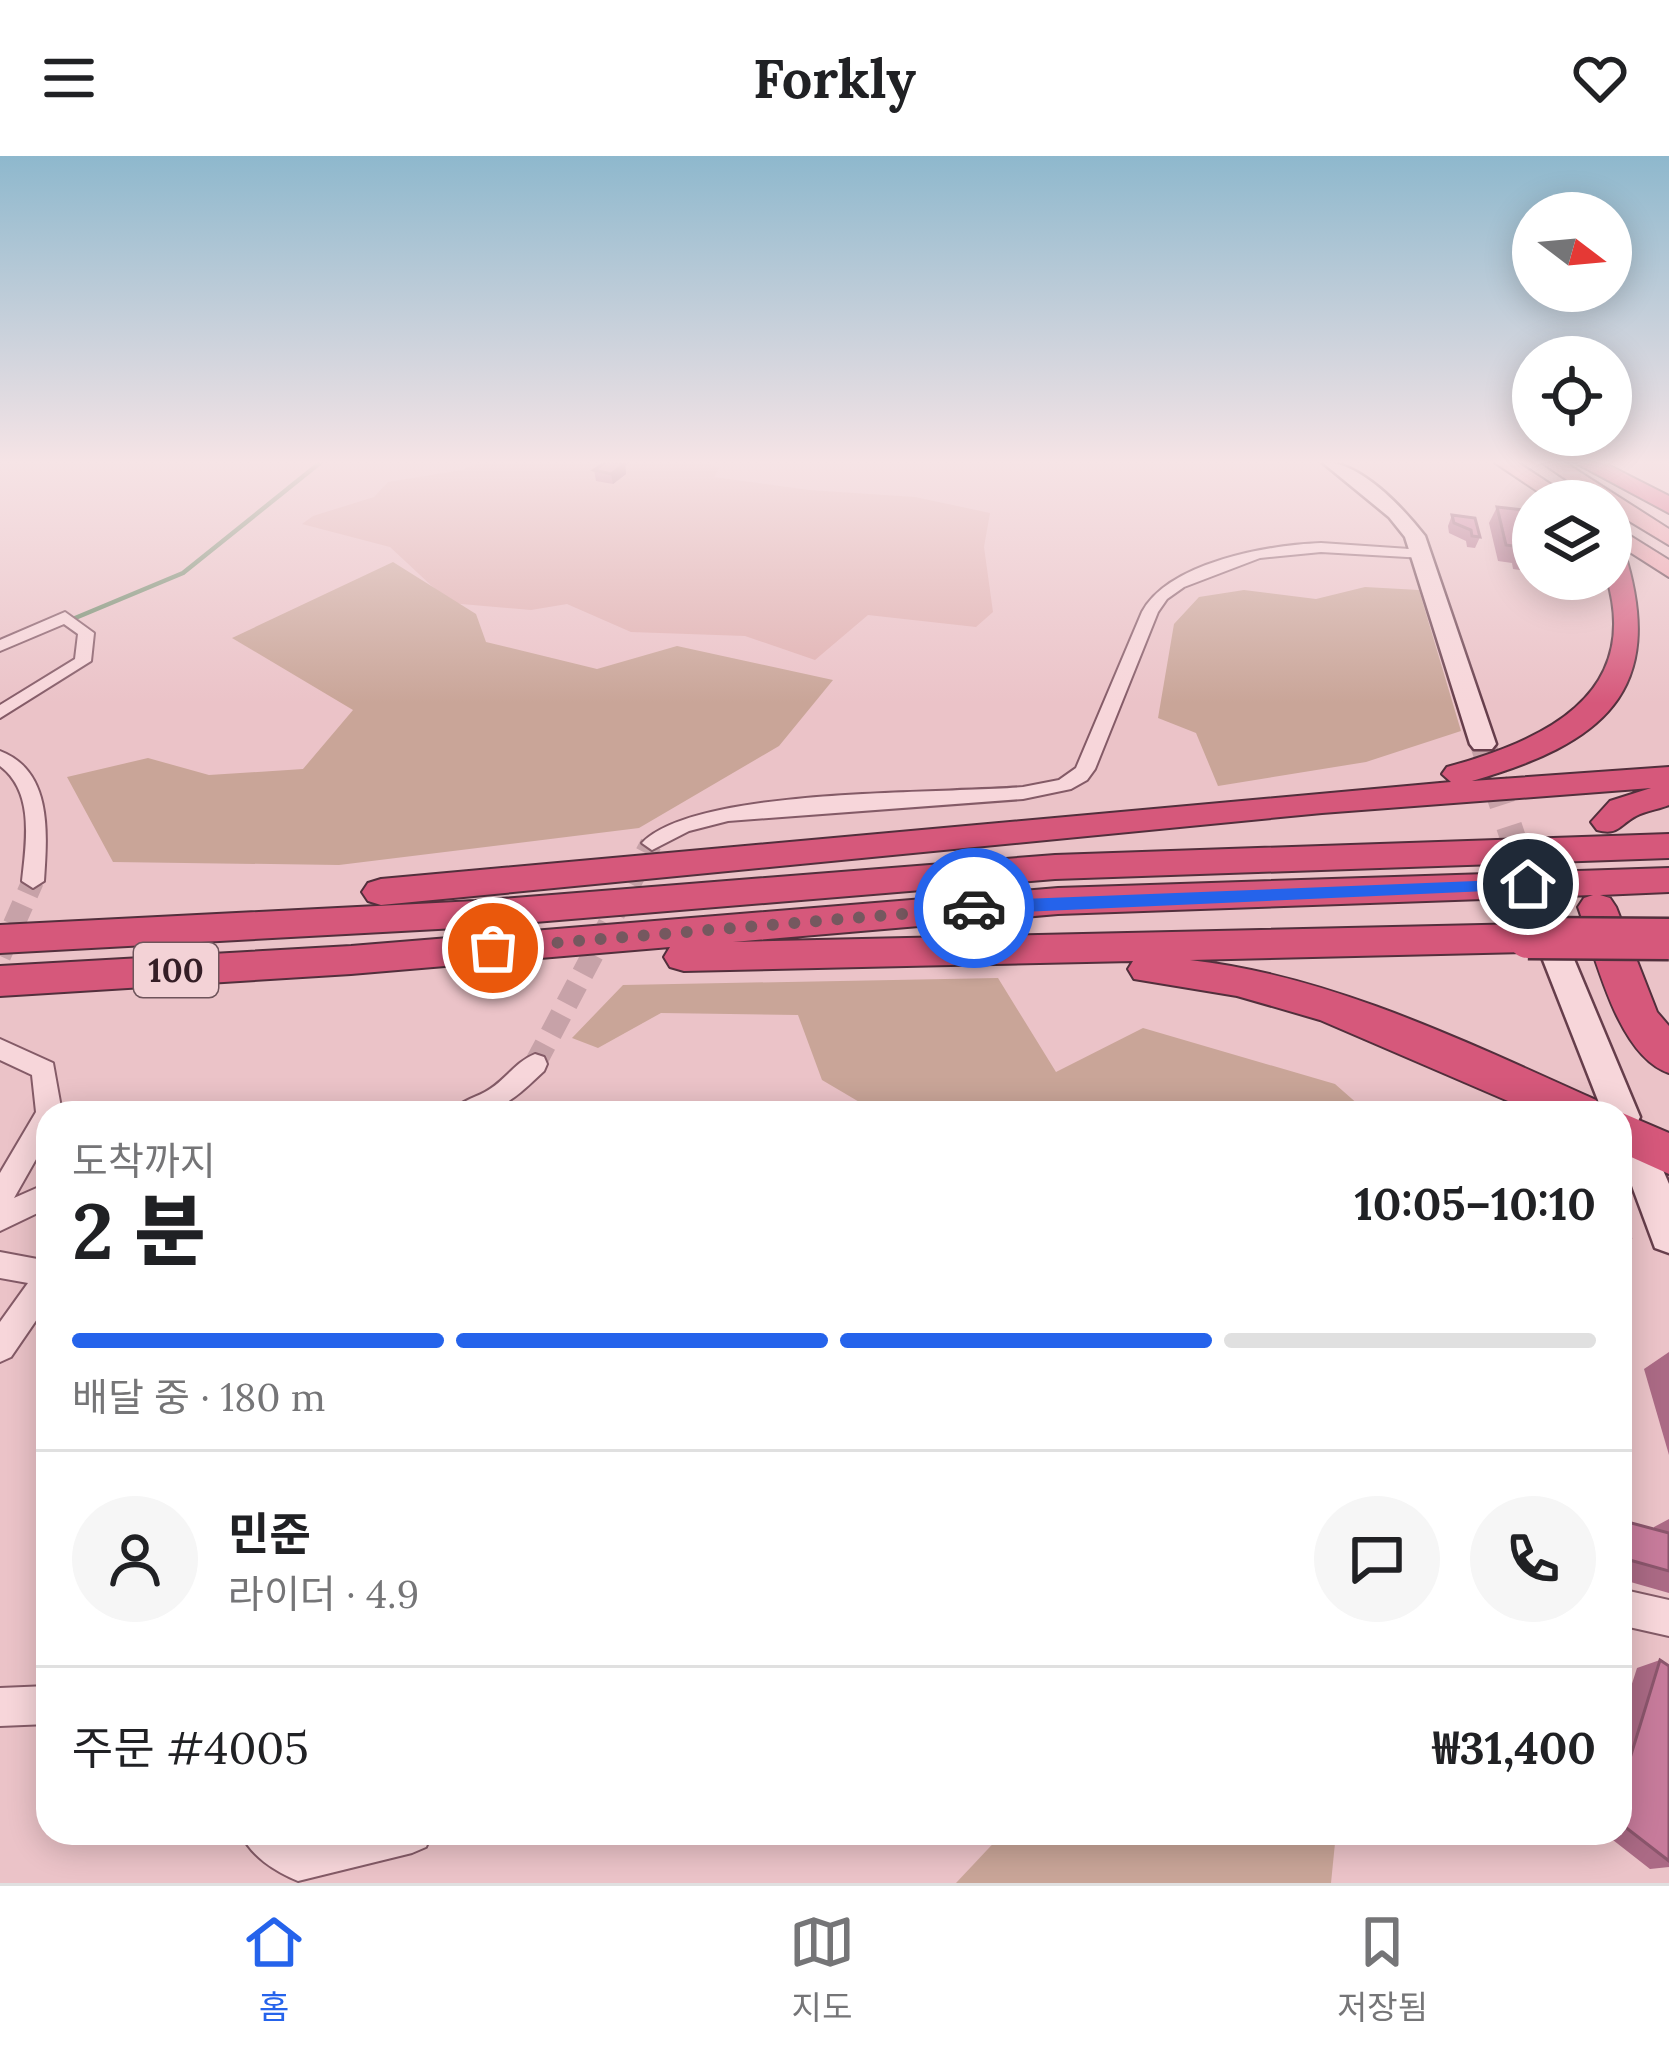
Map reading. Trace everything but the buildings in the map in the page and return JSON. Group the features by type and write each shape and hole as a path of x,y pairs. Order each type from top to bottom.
{"highway":[{"path":"1322,802 1466,773 1575,733 1610,706 1636,659 1640,623 1632,590"},
{"path":"59,937 407,889 1322,802 1669,776"},
{"path":"1609,822 1622,809 1669,794"},
{"name":"100","path":"0,940 475,914 1055,867 1669,846"},
{"name":"100","path":"0,981 351,960 1058,901 1669,880"},
{"path":"1597,907 1639,1019 1669,1056"},
{"path":"351,960 1034,952 1533,924 1669,939"},
{"path":"1034,952 1247,983 1446,1052 1550,1101"}],"main road":[{"path":"1632,544 1669,570"}],"street":[{"path":"1418,543 1483,744"},
{"path":"652,843 665,830 742,815 1067,784 1088,767 1150,611 1175,586 1195,574 1273,552 1424,554"},
{"path":"0,646 65,616 86,633 83,661 0,713"},
{"path":"0,757 32,788 37,827 34,881"},
{"path":"1533,924 1611,1101"},
{"path":"0,1049 44,1070 47,1101"},
{"path":"490,1101 535,1064"},
{"path":"0,1198 36,1135"},
{"path":"1632,1149 1669,1236"},
{"path":"0,1219 36,1201"},
{"path":"0,1265 36,1273"},
{"path":"0,1347 36,1294"},
{"path":"1632,1610 1669,1618"},
{"path":"0,1707 36,1706"},
{"path":"277,1845 298,1861 363,1845"}],"shaded area":[{"path":"373,543 985,543 993,612 976,627 868,615 815,660 745,636 631,632 567,604 531,610 450,603 390,547"},
{"path":"393,562 476,614 486,642 597,669 677,646 833,680 779,746 639,828 339,865 113,862 67,777 148,758 209,775 303,769 353,710 232,638"},
{"path":"1365,587 1419,590 1461,731 1366,762 1218,786 1196,733 1158,718 1174,624 1199,597 1244,590 1316,599"},
{"path":"998,978 1056,1072 1143,1028 1335,1084 1354,1101 858,1101 822,1080 798,1015 661,1013 598,1048 572,1038 623,985"},
{"path":"992,1845 1335,1845 1331,1883 956,1883"}],"waterway":[{"path":"68,621 183,573 221,543"}],"tunnel":[{"path":"1483,744 1505,813"},
{"path":"1509,826 1515,844"},
{"path":"650,847 652,843"},
{"path":"535,1064 651,844"},
{"path":"1515,844 1538,909"},
{"path":"0,956 33,881"}],"way so far":[{"path":"493,948 974,908"}],"route":[{"path":"974,908 1528,884"}]}
